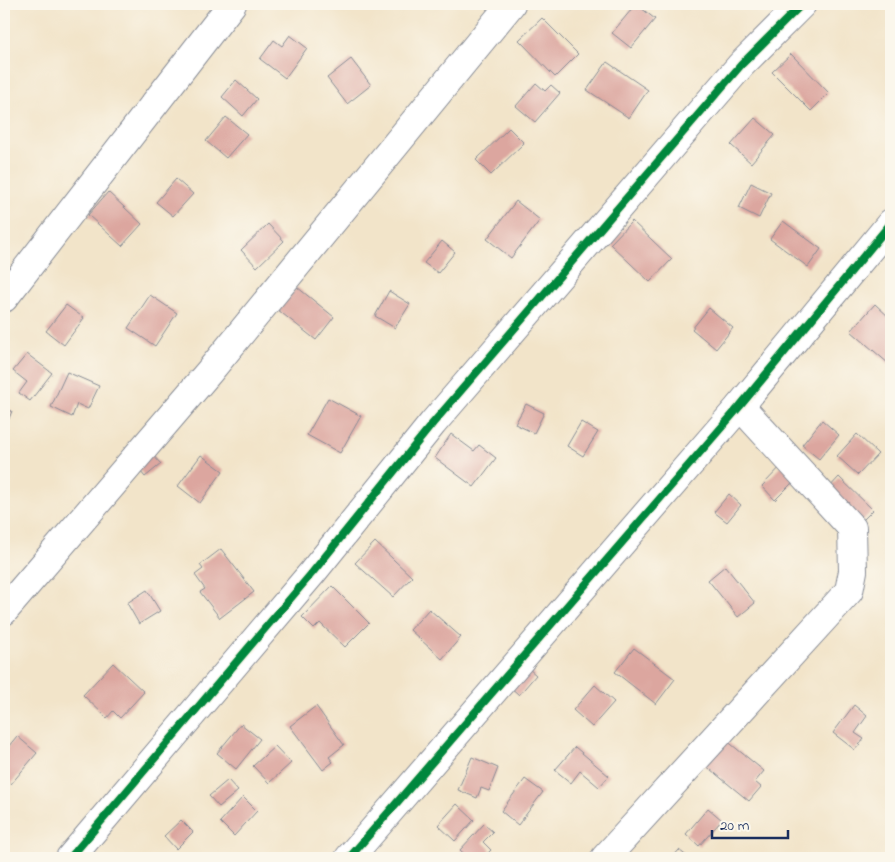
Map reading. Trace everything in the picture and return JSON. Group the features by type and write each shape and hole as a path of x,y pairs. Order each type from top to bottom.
{"street":[{"path":"4,298 232,4"},
{"path":"4,611 215,364 511,4"},
{"path":"70,858 312,573 433,423 741,66 802,4"},
{"path":"349,858 740,406 891,223"},
{"path":"605,858 849,591 853,571 852,528 740,406"}],"building":[{"path":"636,4 655,19 631,48 612,33"},
{"path":"542,18 578,54 555,77 519,40"},
{"path":"290,35 307,48 285,78 260,59 274,40 282,46"},
{"path":"791,54 829,93 811,111 772,72"},
{"path":"351,59 371,85 347,104 327,78"},
{"path":"607,62 648,90 629,118 587,90"},
{"path":"236,80 257,99 243,116 222,97"},
{"path":"536,83 545,91 551,85 560,93 535,122 516,106"},
{"path":"226,117 247,134 226,158 206,141"},
{"path":"755,118 775,135 751,163 731,145"},
{"path":"509,128 524,143 491,175 476,160"},
{"path":"176,179 193,194 173,216 156,202"},
{"path":"751,183 771,193 759,218 739,208"},
{"path":"108,192 142,224 122,246 88,215"},
{"path":"516,201 540,220 511,258 487,239"},
{"path":"632,221 672,259 650,282 610,244"},
{"path":"783,221 821,249 808,267 770,239"},
{"path":"268,224 284,241 257,267 241,250"},
{"path":"442,241 455,252 438,273 424,263"},
{"path":"297,287 334,317 316,340 278,310"},
{"path":"389,291 410,304 395,328 375,316"},
{"path":"150,295 177,313 155,346 128,328"},
{"path":"875,304 891,319 891,361 889,364 851,331"},
{"path":"66,305 84,318 64,345 46,331"},
{"path":"709,308 733,328 716,349 692,329"},
{"path":"27,354 52,373 30,401 19,393 27,382 13,371"},
{"path":"67,372 99,386 88,409 77,404 72,417 51,407"},
{"path":"328,398 361,416 340,453 307,435"},
{"path":"526,404 544,413 534,433 515,424"},
{"path":"4,408 12,411 4,431"},
{"path":"822,420 839,435 819,459 802,445"},
{"path":"581,422 598,432 583,456 567,446"},
{"path":"451,434 474,451 479,445 496,458 474,487 435,458"},
{"path":"857,434 878,454 858,475 837,456"},
{"path":"151,453 161,464 145,477 136,466"},
{"path":"201,455 223,471 200,503 178,486"},
{"path":"786,461 800,475 775,500 762,486"},
{"path":"839,477 873,510 861,522 828,489"},
{"path":"729,494 741,505 727,522 714,512"},
{"path":"375,542 412,577 393,597 355,563"},
{"path":"221,549 254,592 220,618 200,592 205,589 195,575 203,569 200,565"},
{"path":"725,566 755,603 738,617 708,580"},
{"path":"332,586 369,623 345,647 320,623 314,629 302,617"},
{"path":"147,590 160,611 139,624 127,603"},
{"path":"429,609 461,637 442,659 410,630"},
{"path":"634,648 675,679 656,704 615,672"},
{"path":"513,655 536,675 519,695 496,674"},
{"path":"113,663 144,692 120,718 113,711 107,718 83,695"},
{"path":"595,685 614,702 592,727 573,710"},
{"path":"854,705 867,716 855,733 864,739 855,750 833,733"},
{"path":"316,706 344,745 329,757 333,762 323,770 290,726"},
{"path":"241,724 260,739 236,769 217,753"},
{"path":"17,736 37,753 11,784 4,778 4,752"},
{"path":"726,740 764,771 755,782 761,787 749,801 705,765"},
{"path":"275,746 291,763 269,783 253,766"},
{"path":"575,747 609,776 599,787 580,771 571,783 555,770"},
{"path":"472,757 498,768 489,791 481,788 477,798 458,790"},
{"path":"525,779 543,792 518,825 501,811"},
{"path":"228,780 238,791 219,807 209,796"},
{"path":"243,797 257,811 234,836 220,822"},
{"path":"457,804 474,820 455,841 438,825"},
{"path":"708,808 722,820 699,846 686,834"},
{"path":"181,820 193,832 176,849 164,836"},
{"path":"484,824 493,832 483,842 491,850 483,858 469,858 460,850"},
{"path":"679,850 689,858 672,858"}],"cycle path":[{"path":"70,858 312,573 433,423 741,65 802,4"},
{"path":"349,858 740,406 891,223"}]}
